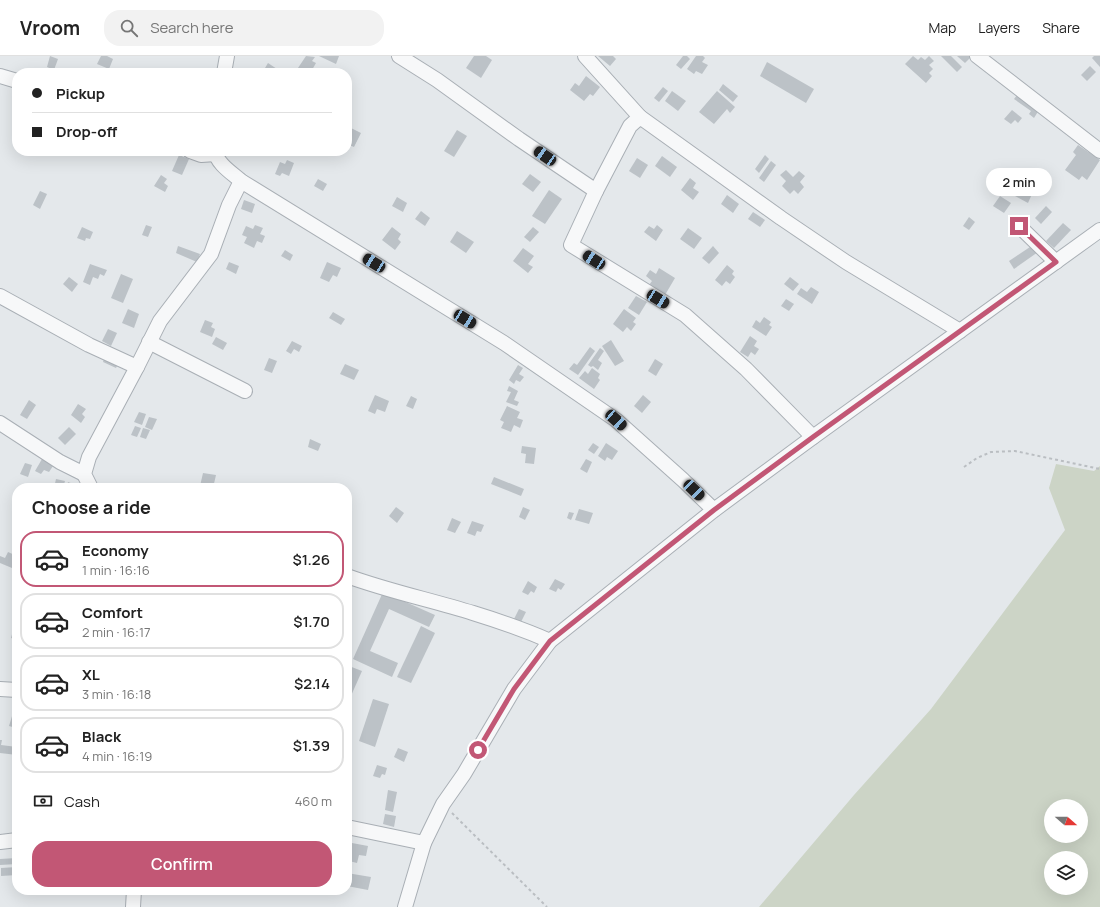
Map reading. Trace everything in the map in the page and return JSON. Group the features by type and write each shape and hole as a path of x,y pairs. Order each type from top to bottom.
{"street":[{"path":"225,68 227,56"},
{"path":"399,56 437,80 519,139 596,191"},
{"path":"585,56 640,117 781,218 846,262 960,331"},
{"path":"977,56 1100,151"},
{"path":"0,76 12,80"},
{"path":"640,117 630,126 596,191 571,245 685,315 746,368 813,437"},
{"path":"218,156 224,166 241,181 504,343 616,420 714,510"},
{"path":"84,474 89,457 160,321 211,254 229,205 241,181"},
{"path":"1019,226 1056,262"},
{"path":"405,907 424,843 443,804 464,774 514,689 550,641 714,510 1100,230"},
{"path":"0,296 89,345 137,367"},
{"path":"149,342 245,391"},
{"path":"0,423 60,462 84,474 88,483"},
{"path":"352,578 365,583 473,613 519,628 550,641"},
{"path":"0,689 12,690"},
{"path":"352,828 424,843"},
{"path":"0,842 12,841"},
{"path":"133,907 134,895"}],"path":[{"path":"964,467 977,458 991,452 1015,451 1100,469"},
{"path":"443,804 547,907"}],"shaded area":[{"path":"1056,464 1094,471 1100,466 1100,907 759,907 854,795 931,709 1065,530 1049,488"}],"building":[{"path":"50,56 58,59 55,68 47,67"},
{"path":"101,56 107,56 113,59 109,68 97,64"},
{"path":"306,56 315,57 312,61 316,63 313,68 298,68"},
{"path":"319,56 339,56 336,64"},
{"path":"474,56 486,56 492,60 481,78 466,68"},
{"path":"598,56 613,56 616,59 610,66"},
{"path":"683,56 687,56 690,59 681,69 676,65"},
{"path":"696,56 703,56 705,58 702,62 708,65 702,74 696,71 694,74 687,69"},
{"path":"913,56 918,60 921,57 925,60 929,56 934,61 929,65 933,69 929,73 932,76 926,83 905,64"},
{"path":"941,56 951,56 962,67 957,72"},
{"path":"957,56 970,56 971,57 965,63"},
{"path":"1094,56 1100,56 1100,67 1092,58"},
{"path":"767,62 814,89 806,103 760,76"},
{"path":"268,63 276,68 265,68"},
{"path":"1090,66 1096,72 1087,81 1081,75"},
{"path":"586,76 600,87 593,96 590,94 584,101 570,90 575,83 579,86"},
{"path":"723,84 738,96 733,102 719,90"},
{"path":"663,87 668,91 659,102 654,98"},
{"path":"672,91 686,101 678,111 665,101"},
{"path":"717,91 735,107 730,113 727,109 714,124 699,112"},
{"path":"1018,94 1039,110 1034,118 1029,114 1031,111 1014,99"},
{"path":"1012,110 1022,118 1018,123 1015,120 1011,124 1004,119"},
{"path":"352,128 361,133 354,147 352,146"},
{"path":"457,130 467,136 454,157 444,151"},
{"path":"1078,145 1100,160 1087,180 1082,176 1079,180 1065,170 1076,155 1073,152"},
{"path":"765,155 769,159 759,173 755,169"},
{"path":"179,156 189,159 182,175 172,171"},
{"path":"662,156 677,167 670,177 655,166"},
{"path":"637,158 648,165 640,178 629,171"},
{"path":"287,160 294,163 289,176 282,173 280,176 275,174 280,162 285,164"},
{"path":"771,161 776,165 764,182 759,178"},
{"path":"786,170 793,177 799,171 805,176 800,182 804,187 798,194 794,190 790,194 782,186 786,181 780,175"},
{"path":"530,174 541,182 533,192 522,184"},
{"path":"161,175 167,179 164,183 168,186 165,192 154,186"},
{"path":"690,178 696,183 693,188 699,192 693,200 681,190"},
{"path":"318,179 327,184 323,191 314,186"},
{"path":"1019,187 1032,194 1028,203 1015,196"},
{"path":"549,190 562,199 545,224 532,216"},
{"path":"40,191 47,194 40,209 33,205"},
{"path":"727,195 739,204 733,213 721,204"},
{"path":"1000,196 1011,203 1004,213 993,206"},
{"path":"397,197 407,203 403,212 392,206"},
{"path":"244,200 255,204 252,213 241,209"},
{"path":"1046,206 1052,212 1041,224 1035,218"},
{"path":"421,211 430,218 425,226 415,219"},
{"path":"753,212 765,220 760,227 748,219"},
{"path":"969,217 975,222 969,230 963,226"},
{"path":"1063,223 1071,230 1054,248 1046,241"},
{"path":"146,225 152,227 148,237 142,235"},
{"path":"255,225 263,228 260,234 265,236 262,243 257,241 254,248 244,243 247,237 242,235 246,226 253,229"},
{"path":"657,225 663,230 656,241 644,232 649,226 654,229"},
{"path":"82,227 93,232 90,239 86,238 85,241 77,238"},
{"path":"392,227 401,234 398,239 401,242 395,250 382,240"},
{"path":"533,227 539,232 530,242 524,237"},
{"path":"688,228 702,238 694,249 680,239"},
{"path":"457,231 474,242 466,253 450,242"},
{"path":"1033,245 1038,252 1014,269 1009,261"},
{"path":"178,246 200,254 197,262 176,253"},
{"path":"713,246 719,253 709,264 702,258"},
{"path":"523,248 534,256 528,264 533,267 528,273 513,261"},
{"path":"285,250 293,255 290,261 281,256"},
{"path":"229,262 239,266 236,274 226,269"},
{"path":"327,262 341,268 337,277 333,275 329,282 320,278"},
{"path":"90,264 107,270 104,276 100,274 98,279 93,277 90,285 83,282"},
{"path":"727,265 734,271 732,274 735,277 730,284 726,281 722,286 715,280"},
{"path":"659,268 675,278 665,295 649,285 652,281 646,276 650,270 656,274"},
{"path":"121,274 133,279 123,303 111,298"},
{"path":"69,277 78,284 72,292 63,284"},
{"path":"790,277 799,284 793,291 784,284"},
{"path":"811,287 819,292 812,304 797,294 801,288 807,292"},
{"path":"636,296 647,302 639,315 628,308"},
{"path":"786,299 794,304 789,311 781,306"},
{"path":"128,309 139,314 134,328 122,323"},
{"path":"624,309 636,318 633,322 636,324 631,331 627,327 623,332 613,324"},
{"path":"333,312 345,319 341,325 329,318"},
{"path":"764,317 771,322 769,325 772,327 766,336 752,327 756,320 760,323"},
{"path":"205,320 213,323 211,327 215,329 212,337 200,332"},
{"path":"108,329 117,333 111,346 102,341"},
{"path":"750,336 757,341 754,346 759,349 755,355 751,352 748,357 740,352"},
{"path":"216,337 227,343 223,350 212,344"},
{"path":"611,340 624,361 615,366 602,346"},
{"path":"292,341 302,346 299,352 294,349 291,354 286,351"},
{"path":"590,347 595,351 578,375 569,369 574,363 577,365"},
{"path":"600,348 604,351 598,360 602,363 598,370 593,366 591,367 588,365"},
{"path":"105,356 119,362 116,368 103,362"},
{"path":"269,358 277,361 272,373 264,370"},
{"path":"655,359 663,364 656,376 648,371"},
{"path":"345,364 359,370 354,380 340,374"},
{"path":"518,365 523,368 519,374 524,377 520,382 516,380 514,384 509,380"},
{"path":"592,368 600,374 598,378 600,380 594,389 579,378 585,371 588,374"},
{"path":"509,386 518,391 514,400 519,402 517,406 506,402 511,392 507,391"},
{"path":"375,395 389,401 385,412 377,409 375,414 368,411"},
{"path":"643,395 651,402 642,413 634,406"},
{"path":"411,396 417,399 413,409 406,406"},
{"path":"29,400 36,405 27,419 20,415"},
{"path":"78,404 86,409 82,414 85,417 81,423 71,415"},
{"path":"507,406 520,412 517,418 523,420 520,428 514,425 511,432 501,428 504,422 500,420"},
{"path":"139,412 146,414 142,425 134,422"},
{"path":"149,417 157,419 152,430 145,427"},
{"path":"135,426 141,428 137,437 131,435"},
{"path":"69,427 76,434 65,445 58,438"},
{"path":"143,428 150,430 146,439 140,437"},
{"path":"310,439 321,444 318,451 308,447"},
{"path":"593,443 599,447 594,454 588,450"},
{"path":"606,443 618,451 612,460 607,457 605,461 598,456"},
{"path":"522,446 536,448 534,464 525,463 526,454 521,453"},
{"path":"42,459 53,466 49,472 44,470 41,474 35,471"},
{"path":"586,459 592,462 587,473 580,469"},
{"path":"25,463 32,465 28,477 20,474"},
{"path":"203,473 216,475 214,483 201,483"},
{"path":"494,477 524,489 521,496 491,484"},
{"path":"56,479 65,481 64,483 55,483"},
{"path":"396,507 404,513 397,523 389,516"},
{"path":"523,507 530,510 525,520 519,517"},
{"path":"579,509 593,513 589,524 575,520"},
{"path":"569,512 574,513 571,520 567,518"},
{"path":"452,518 461,522 455,533 447,530"},
{"path":"472,521 484,525 481,532 477,531 475,536 467,533"},
{"path":"8,552 12,554 12,568 0,563 0,556 5,558"},
{"path":"555,579 565,584 561,590 558,588 556,592 549,589"},
{"path":"528,581 537,587 534,593 531,591 528,595 522,592"},
{"path":"383,592 435,615 429,627 389,609 370,651 398,663 392,677 353,659"},
{"path":"519,609 526,612 521,622 514,619"},
{"path":"421,626 435,633 411,683 397,677"},
{"path":"352,667 362,671 352,694"},
{"path":"373,699 389,704 375,747 359,741"},
{"path":"12,716 12,727 9,726"},
{"path":"0,740 2,740 1,745 12,746 12,754 0,753"},
{"path":"398,748 408,752 404,762 394,757"},
{"path":"377,765 387,768 385,775 382,774 380,778 373,776"},
{"path":"388,790 397,792 393,812 385,810"},
{"path":"385,814 396,816 394,827 383,824"},
{"path":"352,843 368,846 366,856 359,855 357,863 352,862"},
{"path":"12,858 12,864 0,865 0,859"},
{"path":"12,867 12,875 1,876 1,868"},
{"path":"352,874 371,877 368,890 352,887"}],"route":[{"path":"478,750 514,689 550,641 714,510 1056,262 1019,226"}]}
